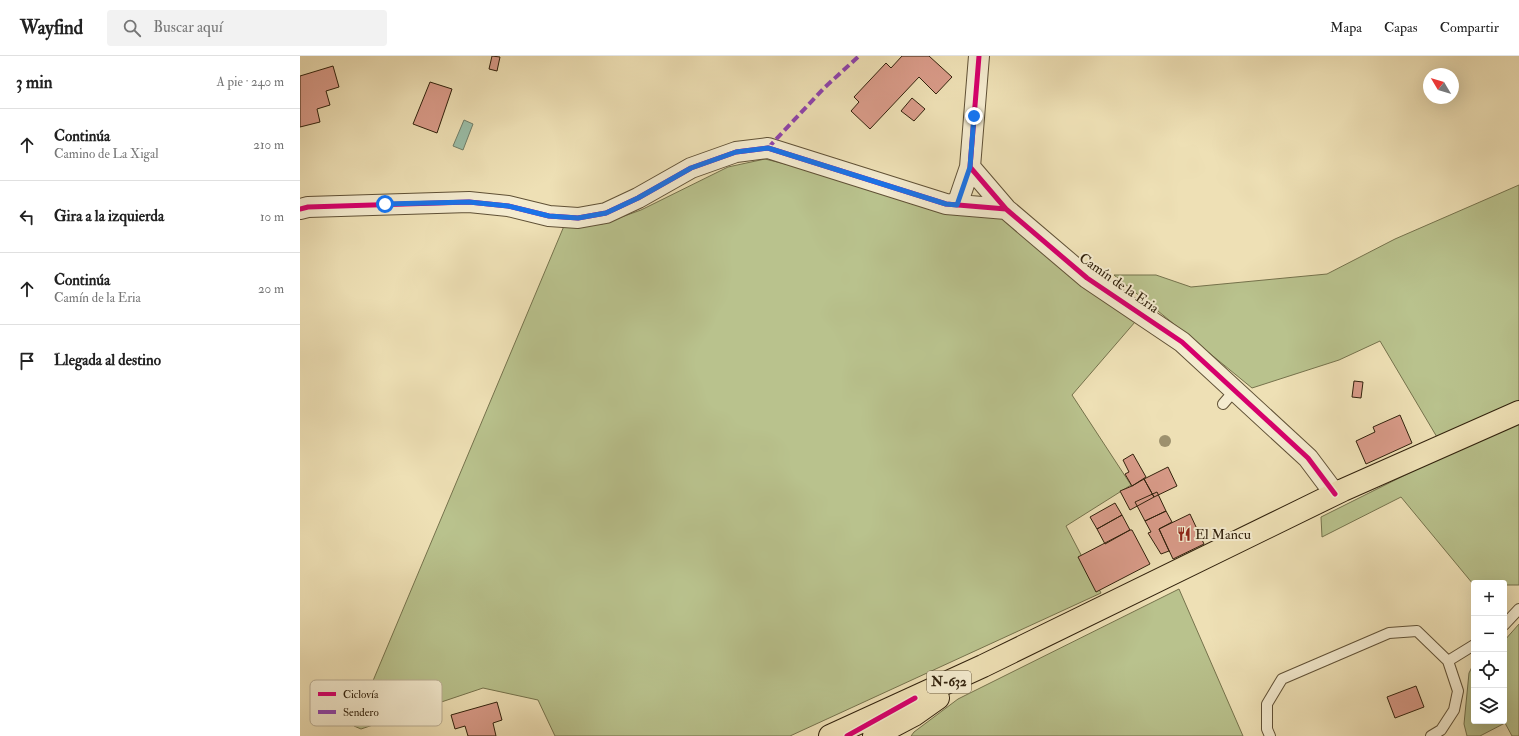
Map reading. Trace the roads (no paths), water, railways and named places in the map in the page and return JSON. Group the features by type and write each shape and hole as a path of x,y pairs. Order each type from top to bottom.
{"highway":[{"name":"N-632","path":"830,736 983,666 1335,494 1519,412"},
{"path":"874,736 914,715 983,666"}],"street":[{"path":"957,205 970,167 979,56"},
{"path":"300,210 308,207 469,202 508,206 549,216 578,218 606,213 638,198 691,168 736,152 768,148 938,201 957,205 1006,209"},
{"name":"Camín de la Eria","path":"970,167 1006,209 1087,278 1182,342 1229,397 1308,458 1335,494"}],"lane":[{"path":"1507,622 1519,609"},
{"path":"1270,736 1266,729 1266,704 1282,679 1389,633 1416,631 1448,661 1458,691 1454,710 1441,730 1431,736"},
{"path":"1448,661 1471,647"}],"place":[{"name":"El Mancu","path":"1184,534"}]}
